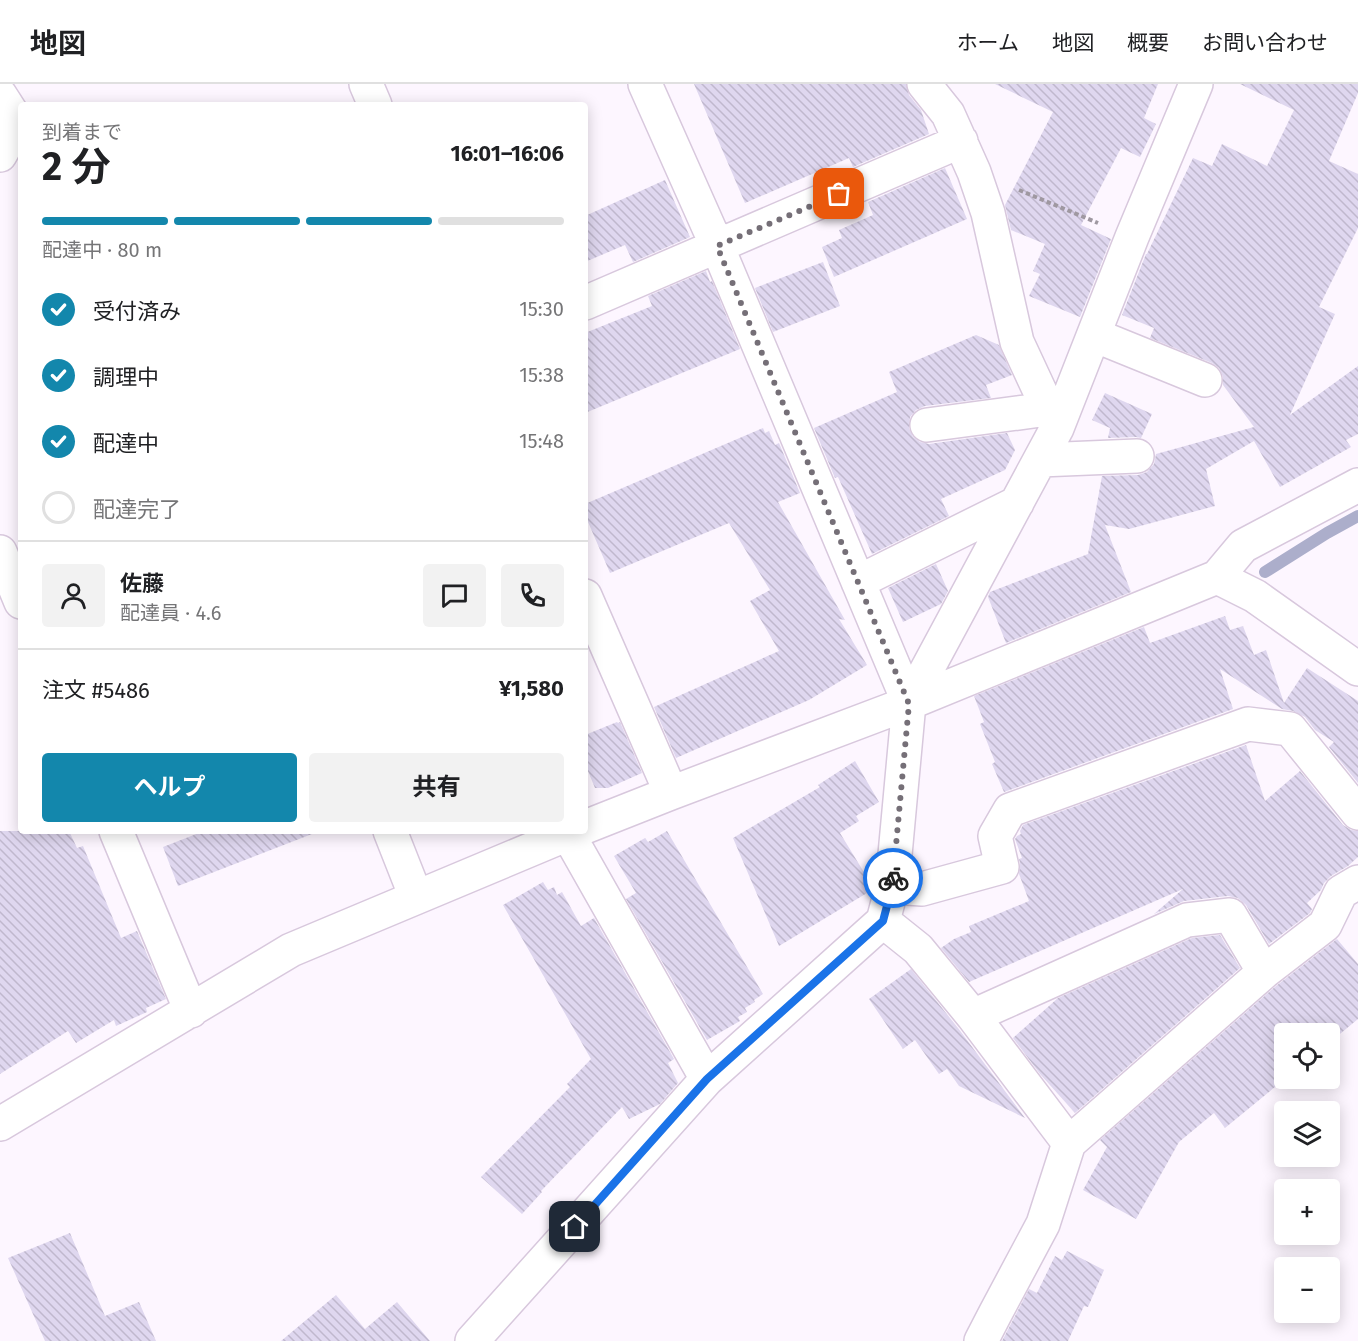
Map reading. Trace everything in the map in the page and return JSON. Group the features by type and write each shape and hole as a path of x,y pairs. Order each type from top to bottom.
{"street":[{"path":"366,84 374,102"},
{"path":"645,84 717,246 909,704"},
{"path":"924,84 948,114 974,172 988,213 1017,342 1052,418"},
{"path":"472,1341 707,1079 883,921 892,887 909,704 1040,460 1052,418 1094,335 1196,84"},
{"path":"0,95 18,123 0,154"},
{"path":"588,302 961,141"},
{"path":"1094,335 1205,380"},
{"path":"927,424 1052,418"},
{"path":"1040,460 1137,456"},
{"path":"588,825 909,704 1217,577 1243,546 1358,485"},
{"path":"858,582 1017,503"},
{"path":"6,553 18,592"},
{"path":"1217,577 1255,596 1358,669"},
{"path":"588,603 671,793"},
{"path":"892,887 922,889 1002,867 995,836 1010,810 1248,724 1290,729 1358,813"},
{"path":"117,834 191,1011"},
{"path":"391,834 417,897"},
{"path":"0,1124 291,950 567,834"},
{"path":"578,834 707,1079"},
{"path":"981,1341 1043,1224 1069,1143 1264,972 1325,925 1341,892 1358,882"},
{"path":"973,1016 1187,920 1230,915 1264,972"},
{"path":"883,921 918,949 973,1016 1069,1143"}],"path":[{"path":"974,172 1132,237"}],"building":[{"path":"694,84 906,84 909,95 921,110 929,134 853,167 849,158 745,203"},
{"path":"995,84 1158,84 1144,118 1156,124 1140,157 1121,148 1081,225 1111,239 1080,317 1029,296 1040,274 1033,271 1045,244 1011,230 1005,205 1053,112"},
{"path":"1240,84 1358,84 1358,93 1329,161 1358,174 1358,228 1319,307 1335,314 1290,415 1358,366 1358,434 1346,440 1351,447 1280,487 1254,441 1206,469 1215,506 1129,529 1105,525 1131,592 1006,643 988,597 990,592 1088,554 1102,476 1138,475 1147,472 1154,464 1156,454 1254,427 1223,385 1223,377 1219,368 1150,338 1154,328 1122,315 1146,254 1193,158 1212,166 1222,144 1267,166 1294,110"},
{"path":"945,168 967,219 834,277 822,247 842,238 839,230 873,215 868,202"},
{"path":"665,180 690,237 633,262 625,245 588,261 588,215"},
{"path":"823,262 840,306 773,332 755,288"},
{"path":"706,271 740,349 588,412 588,332 652,306 648,296"},
{"path":"976,335 999,345 1012,375 986,385 991,398 925,406 916,410 910,417 909,428 913,437 929,444 1007,433 1015,450 1005,470 941,499 949,516 872,554 838,477 835,478 814,428 897,392 889,372"},
{"path":"1105,393 1152,414 1141,438 1108,438 1110,428 1092,420"},
{"path":"763,428 765,433 769,431 775,445 779,443 800,493 778,502 845,620 839,619 867,665 809,700 676,758 654,707 779,651 750,601 770,590 729,523 610,573 588,522 588,503"},
{"path":"936,564 948,591 941,604 903,622 888,588"},
{"path":"1225,616 1230,630 1243,626 1254,655 1266,650 1284,703 1307,668 1358,701 1358,783 1329,747 1334,742 1315,730 1305,717 1282,709 1220,669 1233,709 1004,792 992,764 995,762 980,724 984,722 974,696 1144,627 1150,643"},
{"path":"620,722 642,773 608,788 595,788 588,771 588,734"},
{"path":"1246,745 1265,801 1300,771 1343,825 1358,831 1358,857 1324,883 1321,890 1307,903 1312,909 1310,913 1269,944 1246,905 1238,898 1228,896 1184,901 1154,914 1183,889 969,982 941,948 954,939 971,932 969,926 1029,901 1019,874 1019,859 1022,858 1015,839 1021,834 1023,825"},
{"path":"855,761 879,802 856,816 859,821 840,833 873,887 872,890 779,946 733,838 820,787 818,785"},
{"path":"0,831 18,831 18,834 70,834 77,848 83,846 121,938 137,931 166,999 146,1008 147,1012 116,1026 114,1020 76,1043 68,1031 0,1074"},
{"path":"667,831 763,994 745,1008 747,1012 738,1017 740,1021 707,1040 626,899 636,893 614,856 645,838 648,842"},
{"path":"196,834 312,834 178,886 163,847"},
{"path":"543,882 548,890 554,887 557,895 562,892 581,926 594,918 674,1059 668,1063 678,1083 660,1104 629,1119 622,1107 541,1191 522,1214 481,1177 570,1087 567,1084 591,1059 503,905"},
{"path":"1220,935 1240,968 1075,1113 1040,1074 1013,1038 1058,998 1192,938"},
{"path":"1337,939 1358,964 1358,1019 1340,1034 1340,1023 1274,1023 1274,1088 1225,1128 1214,1113 1179,1142 1136,1219 1083,1190 1107,1147 1100,1140 1276,986"},
{"path":"911,969 1025,1118 959,1086 947,1069 939,1074 915,1040 903,1049 869,999"},
{"path":"70,1233 105,1316 139,1302 156,1341 45,1341 8,1258"},
{"path":"1067,1251 1104,1270 1088,1307 1084,1306 1068,1341 1002,1341 1029,1289 1037,1293 1055,1256 1062,1260"},
{"path":"336,1295 365,1329 397,1302 430,1341 281,1341"}],"waterway":[{"path":"1265,572 1358,516"}],"way so far":[{"path":"839,194 717,246 909,704 893,878"}],"route":[{"path":"575,1227 707,1079 883,921 893,878"}]}
